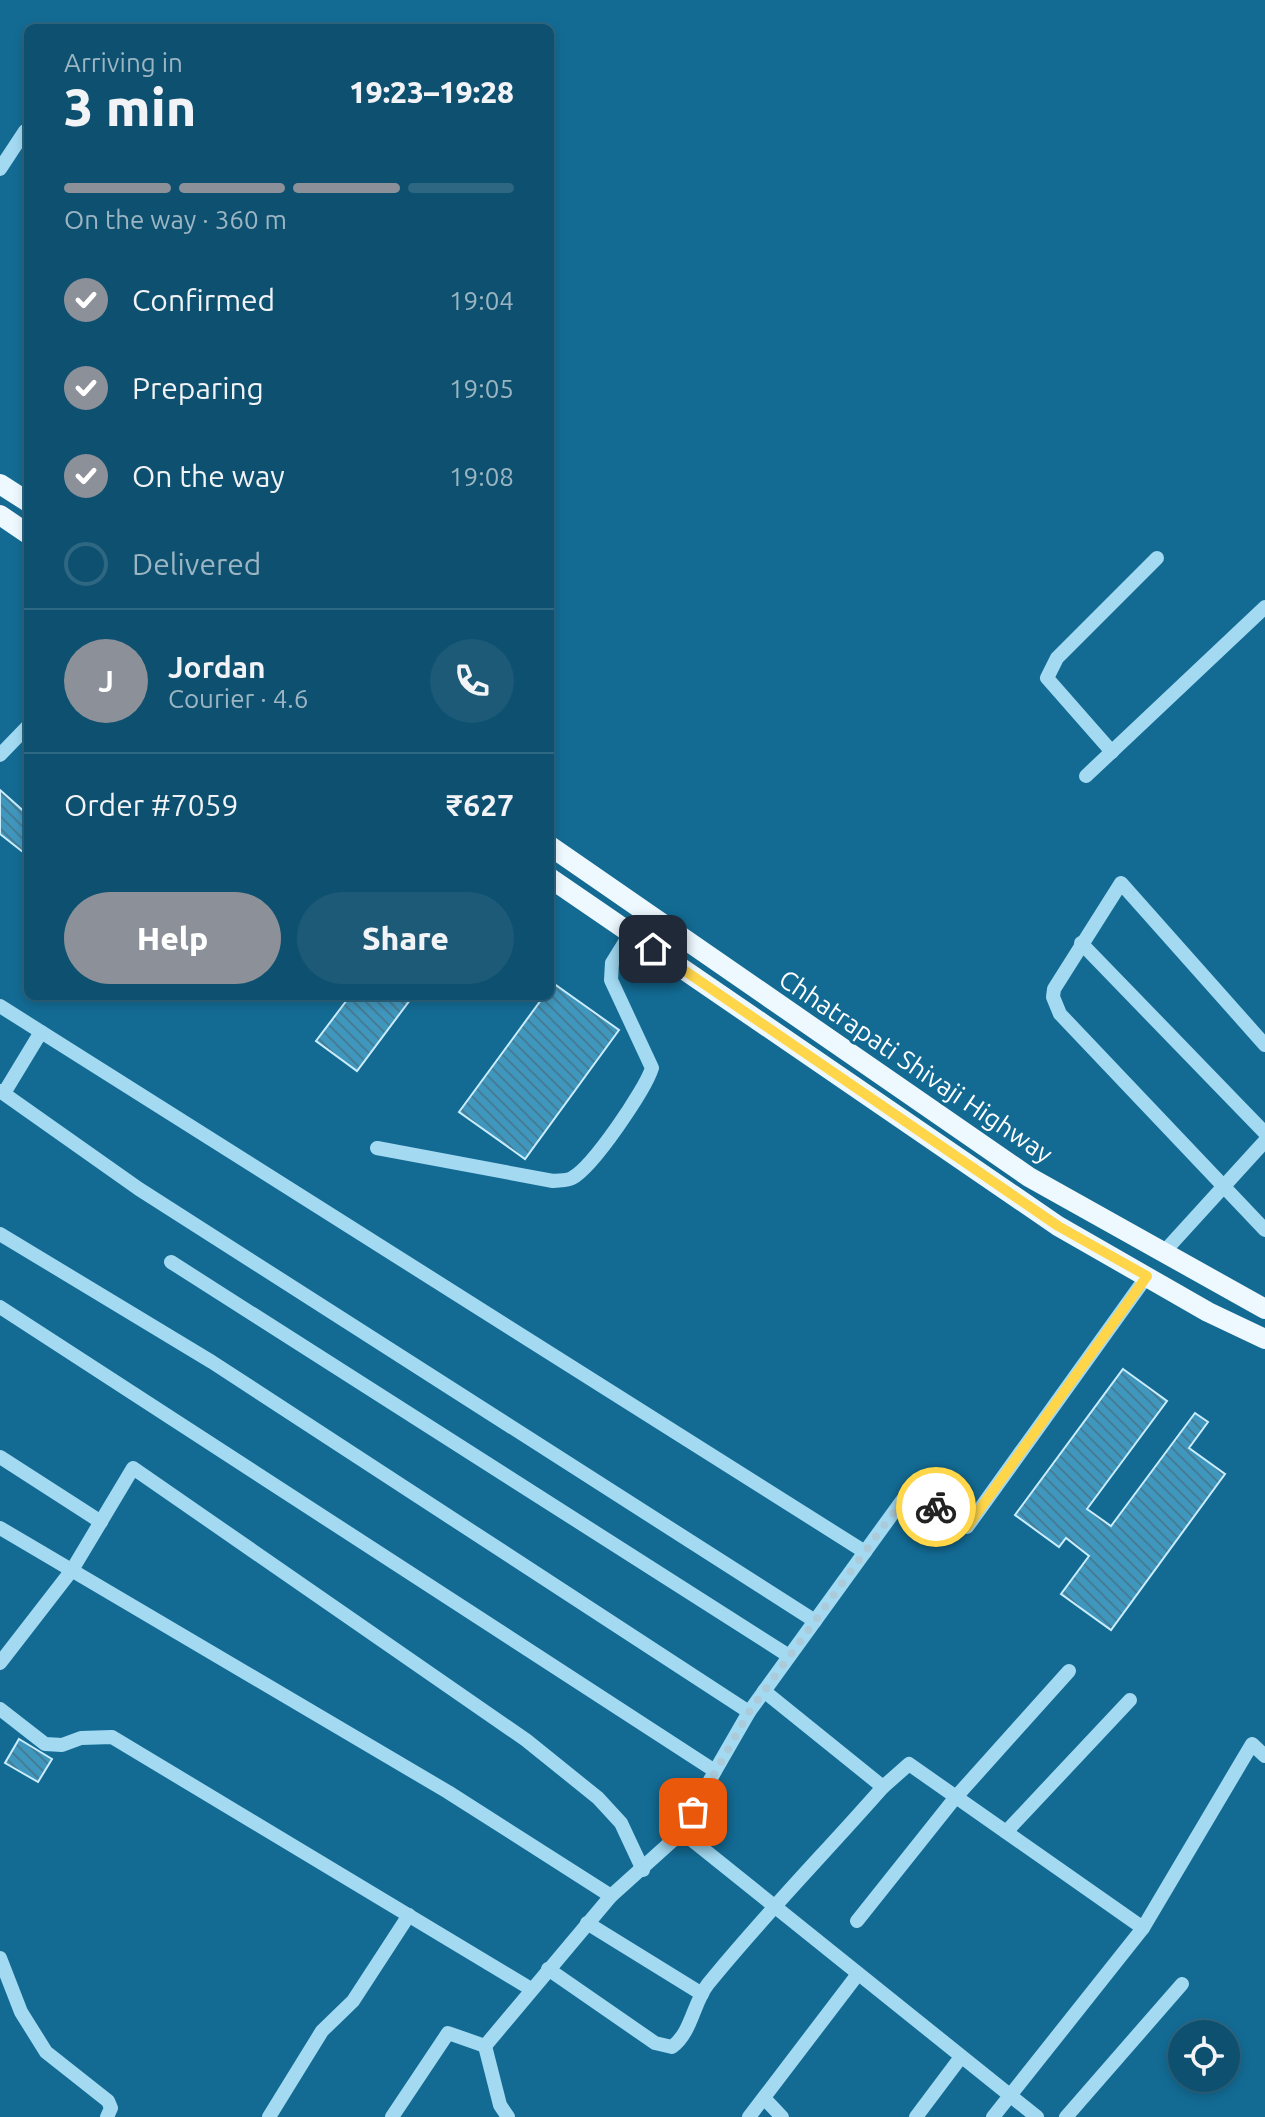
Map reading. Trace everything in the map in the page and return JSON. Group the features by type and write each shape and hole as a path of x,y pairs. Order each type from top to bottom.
{"main road":[{"path":"0,484 24,499"},
{"path":"0,515 24,531"},
{"name":"Chhatrapati Shivaji Highway","path":"554,849 1029,1177 1265,1309"},
{"name":"Chhatrapati Shivaji Highway","path":"554,881 1058,1226 1265,1339"}],"street":[{"path":"0,169 24,133"},
{"path":"1112,752 1047,678 1057,658 1157,558"},
{"path":"1086,776 1265,607"},
{"path":"0,755 24,730"},
{"path":"1265,1045 1121,883 1054,989 1053,997 1060,1014 1265,1230"},
{"path":"377,1148 553,1181 571,1179 646,1088 652,1068 611,980 612,963 630,934"},
{"path":"1081,943 1265,1133"},
{"path":"0,1006 865,1552"},
{"path":"41,1032 2,1092 139,1189 815,1621"},
{"path":"1163,1253 1265,1141"},
{"path":"0,1234 225,1370 749,1712"},
{"path":"171,1262 789,1656"},
{"path":"485,2046 611,1896 682,1832 749,1712 909,1491 967,1527 1147,1276"},
{"path":"0,1307 715,1771"},
{"path":"0,1457 101,1522"},
{"path":"0,1663 72,1570 133,1468 526,1740 598,1798 621,1823 643,1870"},
{"path":"0,1528 435,1784 611,1896"},
{"path":"857,1921 955,1798 1069,1671"},
{"path":"764,1691 883,1787"},
{"path":"1006,1832 1130,1700"},
{"path":"0,1709 45,1744 62,1745 81,1738 112,1737 531,1989"},
{"path":"993,2117 1143,1928 1252,1744 1265,1756"},
{"path":"548,1969 655,2043 672,2047 681,2041 702,1994 773,1907 883,1787 909,1764 1143,1928"},
{"path":"682,1832 1037,2117"},
{"path":"269,2117 322,2031 353,2001 409,1915"},
{"path":"587,1923 702,1994"},
{"path":"0,1958 21,2012 46,2052 108,2101 111,2108 107,2117"},
{"path":"749,2117 858,1974"},
{"path":"1066,2117 1182,1984"},
{"path":"392,2117 448,2033 485,2046"},
{"path":"485,2046 500,2105 508,2117"},
{"path":"916,2117 961,2057"},
{"path":"764,2098 782,2117"}],"building":[{"path":"0,790 24,811 24,853 0,834"},
{"path":"554,984 619,1030 525,1159 459,1112 541,1000 554,1000"},
{"path":"347,1000 410,1000 357,1071 316,1041"},
{"path":"1123,1369 1167,1401 1087,1509 1111,1526 1195,1413 1208,1422 1189,1448 1225,1474 1111,1630 1061,1594 1089,1556 1066,1538 1059,1547 1015,1515"},
{"path":"19,1739 52,1759 38,1782 5,1763"}],"way so far":[{"path":"693,1812 749,1712 909,1491 936,1507"}],"route":[{"path":"653,949 1058,1226 1147,1276 967,1527 936,1507"}]}
